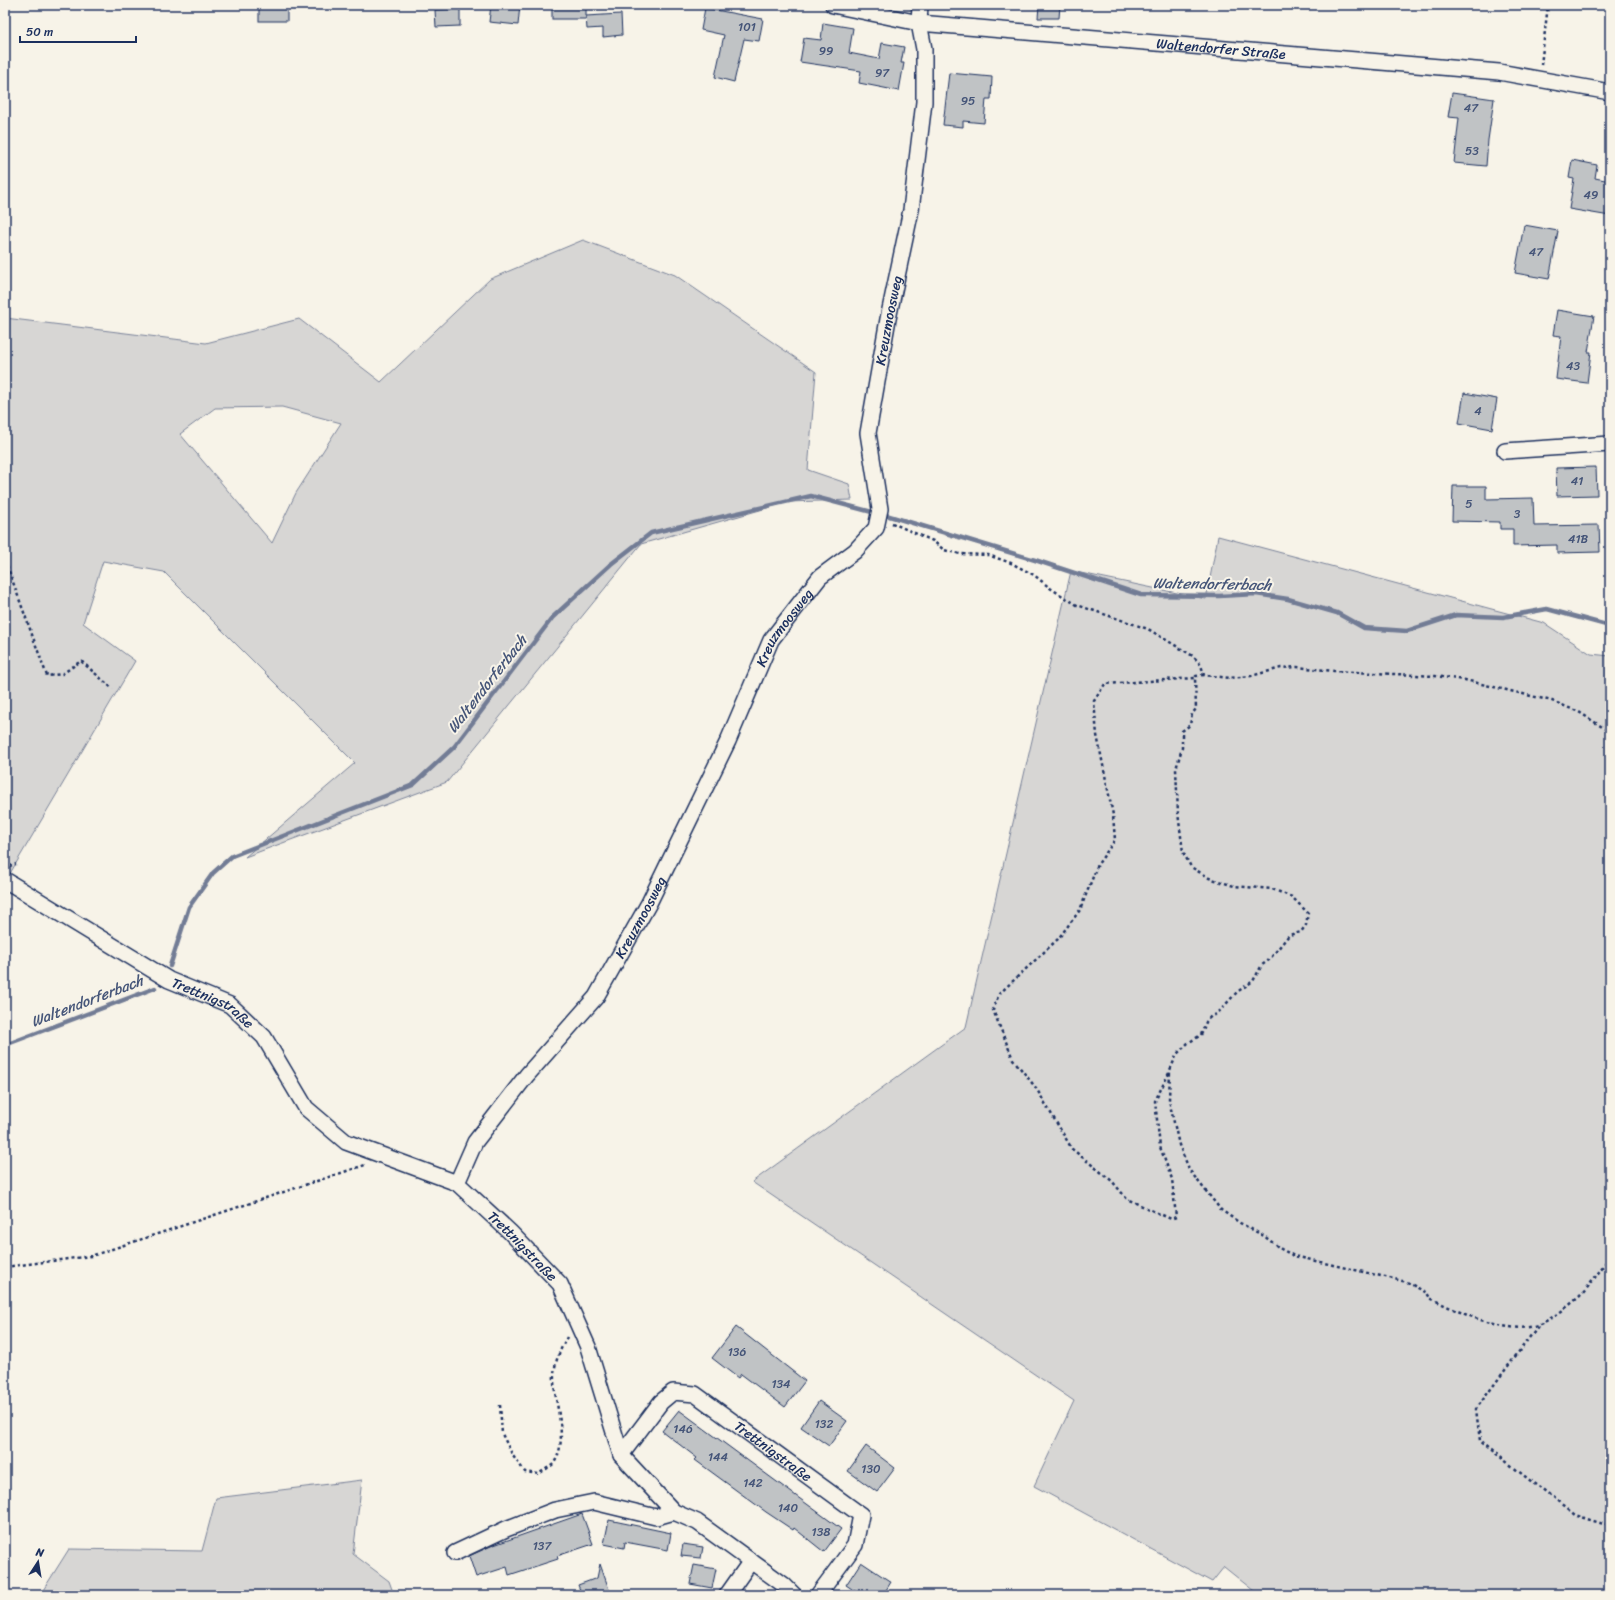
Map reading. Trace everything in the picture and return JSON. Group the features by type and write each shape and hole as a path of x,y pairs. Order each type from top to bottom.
{"street":[{"name":"Waltendorfer Straße","path":"833,5 919,23 1499,72 1610,92"},
{"name":"Kreuzmoosweg","path":"457,1183 475,1142 527,1075 596,997 649,903 728,741 771,640 820,577 855,551 876,528 880,509 868,433 888,319 911,210 924,102 924,49 919,23 920,5"},
{"path":"1505,451 1610,444"},
{"name":"Trettnigstraße","path":"5,880 169,980 230,1004 264,1037 306,1108 346,1142 457,1183 510,1232 560,1284 588,1347 621,1455 674,1512 697,1522 752,1561 794,1595"},
{"name":"Trettnigstraße","path":"621,1455 661,1402 674,1392 695,1394 861,1515 855,1545 818,1595"},
{"path":"455,1553 506,1528 555,1510 588,1503 594,1502 656,1517 674,1512"},
{"path":"727,1595 752,1561"}],"path":[{"path":"1540,79 1548,5"},
{"path":"876,528 894,522 933,541 944,550 960,554 988,555 1011,563 1034,575 1050,588 1077,605 1148,629 1193,656 1202,665 1204,674"},
{"path":"5,560 47,676 62,674 82,661 113,689"},
{"path":"1195,678 1196,709 1192,714 1190,725 1182,731 1182,748 1176,769 1178,813 1183,852 1191,867 1208,878 1234,886 1272,889 1292,897 1308,913 1306,925 1301,932 1289,935 1269,960 1262,965 1253,981 1237,992 1217,1014 1211,1016 1206,1022 1201,1035 1188,1043 1177,1054 1155,1101 1160,1147 1172,1179 1176,1217 1171,1219 1127,1199 1112,1181 1072,1150 1036,1088 1013,1060 993,1010 999,994 1058,939 1080,910 1098,864 1115,840 1113,815 1097,735 1094,701 1104,684 1195,678 1196,676 1204,674 1237,678 1296,667 1334,671 1435,676 1458,679 1552,701 1579,712 1610,732"},
{"path":"1170,1070 1169,1100 1179,1145 1190,1172 1221,1210 1240,1224 1264,1236 1281,1249 1294,1256 1407,1282 1427,1293 1430,1298 1472,1318 1516,1328 1538,1325 1551,1318 1580,1296 1610,1257"},
{"path":"5,1267 91,1256 366,1165"},
{"path":"500,1405 502,1434 513,1456 524,1472 539,1474 553,1463 560,1445 559,1410 554,1380 558,1352 577,1321"},
{"path":"1538,1325 1476,1409 1480,1441 1574,1515 1610,1526"}],"shaded area":[{"path":"583,240 675,275 816,372 808,470 849,484 852,500 788,502 641,544 447,782 245,857 355,763 164,572 103,561 83,623 135,661 5,882 5,318 206,343 299,319 381,382 490,279","holes":["282,407 341,423 296,493 272,543 180,434 215,408"]},
{"path":"1218,536 1544,623 1591,654 1610,656 1610,1595 1259,1595 1224,1567 1212,1582 1034,1486 1074,1401 752,1182 966,1027 1071,571 1206,599"},
{"path":"362,1480 353,1554 389,1581 394,1595 40,1595 69,1549 202,1551 216,1498"}],"building":[{"path":"259,5 287,5 287,21 259,21"},
{"path":"491,5 520,5 518,25 489,22"},
{"path":"552,5 586,5 586,19 552,19"},
{"path":"1039,5 1060,5 1059,18 1038,18"},
{"path":"705,8 763,19 759,41 744,39 734,82 715,77 724,35 701,30"},
{"path":"460,9 460,26 436,27 435,10"},
{"path":"621,14 622,35 603,37 603,28 587,29 586,16"},
{"path":"823,23 853,28 849,53 879,59 882,43 904,47 901,63 904,63 899,91 859,83 861,71 800,62 804,38 821,40"},
{"path":"949,73 992,77 991,99 986,99 984,123 963,121 963,127 943,125"},
{"path":"1452,93 1494,99 1486,166 1454,163 1459,118 1448,117"},
{"path":"1572,160 1597,165 1595,178 1610,181 1610,216 1569,209 1574,179 1569,178"},
{"path":"1524,225 1558,231 1549,279 1515,273"},
{"path":"1557,310 1594,316 1588,352 1591,352 1587,383 1556,379 1561,336 1553,335"},
{"path":"1464,393 1497,399 1492,429 1459,423"},
{"path":"1596,467 1597,495 1557,496 1556,468"},
{"path":"1453,486 1486,486 1486,499 1533,498 1534,526 1599,525 1600,552 1557,553 1557,545 1513,546 1513,529 1500,529 1500,522 1452,521"},
{"path":"736,1327 805,1381 785,1407 741,1374 738,1378 712,1358"},
{"path":"819,1401 847,1421 829,1446 801,1427"},
{"path":"679,1410 841,1529 824,1552 794,1528 793,1530 766,1512 695,1460 697,1458 662,1431"},
{"path":"866,1446 895,1468 877,1492 848,1471"},
{"path":"582,1514 593,1544 557,1556 558,1559 509,1575 507,1567 476,1577 469,1556 491,1546"},
{"path":"609,1520 671,1533 668,1550 625,1542 624,1548 604,1544"},
{"path":"683,1544 703,1547 701,1558 681,1556"},
{"path":"861,1562 891,1582 883,1595 861,1595 846,1585"},
{"path":"600,1564 611,1595 582,1595 578,1585 597,1578"},
{"path":"694,1565 716,1569 712,1588 690,1584"}],"waterway":[{"name":"Waltendorferbach","path":"170,966 189,907 213,873 232,856 413,785 454,747 553,617 611,564 651,533 811,496 872,512"},
{"name":"Waltendorferbach","path":"886,515 1035,560 1141,595 1219,596 1256,594 1288,599 1337,613 1364,628 1407,631 1456,615 1503,617 1547,609 1610,626"},
{"name":"Waltendorferbach","path":"5,1045 155,988"}]}
